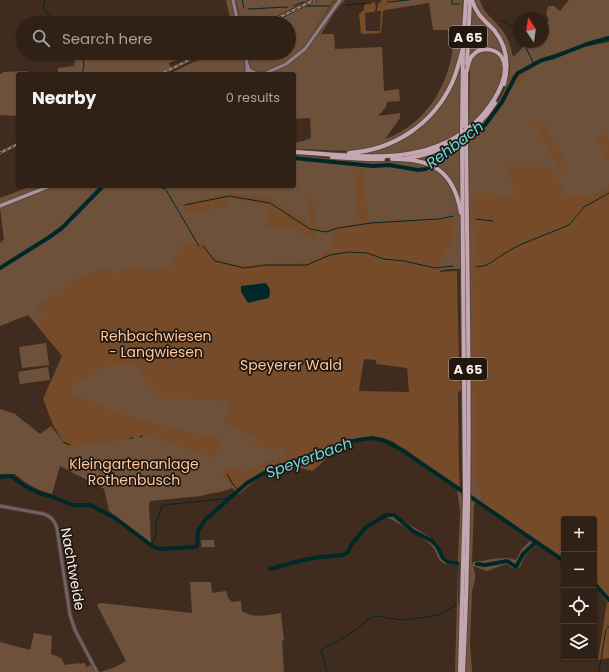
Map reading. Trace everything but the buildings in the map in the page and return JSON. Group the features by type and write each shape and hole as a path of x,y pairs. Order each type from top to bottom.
{"highway":[{"name":"A 65","path":"464,672 467,495 463,48 466,0"},
{"name":"A 65","path":"464,129 471,0"},
{"path":"403,159 433,152 460,138 474,128 485,117 494,106 500,93 507,72 505,52 498,36 476,12 471,0"},
{"path":"334,154 359,152 383,146 400,139 419,126 432,114 446,94 454,78 463,48"},
{"path":"296,152 376,157 400,156 431,149 454,139 473,124 494,100 502,80 504,68 503,61 500,55 494,51 488,49 481,50 471,58 466,73"},
{"name":"A 65","path":"464,144 463,227 465,238"},
{"path":"296,152 367,160 418,160 429,164 446,177 455,190 459,201 463,227"},
{"name":"A 65","path":"460,672 467,495"}],"main road":[{"path":"233,0 236,16"},
{"path":"296,56 305,49 340,0"},
{"path":"246,60 250,72"},
{"path":"268,72 291,60"},
{"path":"247,64 247,72"},
{"path":"0,206 45,188"}],"street":[{"name":"Nachtweide","path":"0,506 44,514 54,521 57,529 70,615 75,630 97,672"}],"green space":[{"path":"226,0 231,0 234,16 229,16"},
{"path":"236,0 309,0 277,16 239,16"},
{"path":"318,0 334,0 307,40 335,0 339,0 329,12 316,34 296,54 296,16 287,16"},
{"path":"342,0 345,0 334,13 321,34 334,34 335,49 382,47 384,91 399,89 400,101 387,102 386,107 378,116 400,113 400,118 385,139 401,132 415,122 427,110 437,96 450,64 454,30 433,30 429,3 385,10 384,5 395,3 395,0 463,0 461,40 457,64 452,80 434,109 422,121 393,140 378,146 361,150 344,151 296,149 296,143 311,138 310,118 296,119 296,72 272,72 293,60 296,60 296,57 315,39"},
{"path":"382,0 395,0 396,3 384,5 385,10 383,11 381,33 361,34 359,14 364,10 364,6 367,3 375,2 376,9 374,12 365,13 366,31 380,31 381,11 377,11 378,4"},
{"name":"Rehbachwiesen - Langwiesen","path":"474,0 480,0 484,9 506,36 513,57 523,48 549,48 549,12 546,12 549,6 554,6 560,11 569,0 609,0 609,36 540,59 528,65 584,47 609,42 609,194 474,366 471,365 469,269 449,269 436,271 281,446 288,449 285,463 268,468 233,485 226,478 232,488 224,491 201,496 150,501 151,543 109,511 104,489 60,466 52,494 41,491 23,481 15,474 0,474 0,409 15,414 40,434 51,426 66,445 62,355 28,315 0,326 0,243 4,239 0,208 50,188 296,188 296,155 367,162 405,161 428,165 442,174 457,193 451,181 443,172 433,164 421,158 449,148 459,142 460,192 468,193 469,134 489,116 511,76 509,76 510,63 505,43 495,28 479,13"},
{"path":"472,5 501,43 506,63 500,53 478,50 469,60"},
{"path":"490,51 497,55 502,62 502,77 489,103 478,118 469,126 470,65 473,58 477,54"},
{"path":"75,60 177,60 169,63 171,68 163,72 58,72 58,68 74,66"},
{"path":"198,60 244,60 245,67 245,72 173,72"},
{"path":"248,60 288,60 281,65 266,71 261,72 252,70"},
{"path":"535,62 537,66 526,71 519,84 514,84 498,112 475,140 474,131 496,106 504,92 509,76"},
{"path":"461,63 461,124 458,135 430,148 398,155 353,154 370,150 403,138 427,122 442,104 453,84"},
{"path":"27,71 16,72 16,116 0,115 0,74 4,72"},
{"path":"533,121 543,121 569,169 559,168"},
{"path":"601,131 609,139 609,161 597,139"},
{"name":"Speyerer Wald","path":"353,167 363,168 368,221 454,219 453,242 441,254 440,272 457,271 459,366 455,372 461,383 461,391 458,392 460,489 392,441 370,437 353,439 343,443 312,471 292,466 271,468 239,494 232,488 221,472 228,467 243,472 281,457 287,451 281,446 275,451 254,444 255,437 224,424 230,401 179,398 162,399 134,365 104,366 96,373 73,383 70,393 110,410 152,423 222,440 212,461 205,454 148,436 67,448 53,425 43,399 62,356 38,327 41,324 38,319 45,314 41,310 37,310 38,303 62,289 66,282 103,269 110,269 110,274 113,274 118,273 128,267 151,270 171,268 181,244 204,244 211,255 239,265 305,262 329,253 336,226 359,222","holes":["246,285 269,298 248,303 241,292 242,286","364,359 376,360 376,364 407,368 409,392 359,391"]},
{"path":"505,167 551,167 567,198 577,194 586,197 594,195 609,184 609,658 598,660 607,602 597,589 597,516 561,516 561,561 479,505 483,499 481,487 474,479 474,393 471,391 471,365 474,365 473,277 475,239 472,221 473,197 479,193 517,196"},
{"path":"27,188 42,188 0,205 0,198"},
{"path":"228,193 272,198 311,226 307,196 311,196 319,229 312,239 289,227 266,228 266,204 230,199 226,206 187,213 182,204"},
{"path":"46,343 49,365 22,368 19,347"},
{"path":"48,367 50,380 20,384 18,372"},
{"path":"471,391 474,392 478,483 481,487 483,499 479,505 475,503 474,505 472,562 475,580 472,591 470,644 472,672 465,672 469,600 471,499 472,502"},
{"path":"458,487 461,489 461,494 463,494 459,651 458,672 455,672 458,565 443,563 430,544 411,530 386,517 385,513 394,515 428,536 438,543 443,556 449,560 458,561 460,511 457,490"},
{"path":"202,540 214,540 215,547 202,547"},
{"path":"530,541 536,545 525,556 520,567 517,569 514,569 506,564 487,571 473,566 473,562 494,559 505,558 516,560 521,550"},
{"path":"190,582 211,582 212,593 226,591 228,598 232,602 241,601 242,611 251,615 261,616 281,613 284,641 282,640 284,672 100,672 113,668 126,661 97,605 98,604 101,603 192,613"},
{"path":"34,633 52,636 51,654 61,658 65,665 85,663 86,667 91,665 95,672 0,672 0,642 30,650"}],"water":[{"path":"265,283 270,289 269,298 248,303 241,292 241,286"}],"waterway":[{"path":"45,0 43,8 50,16"},
{"path":"242,0 244,8"},
{"path":"387,2 409,0"},
{"path":"452,0 452,4 460,4"},
{"path":"293,6 304,2"},
{"path":"346,5 371,3"},
{"path":"306,6 329,6"},
{"path":"248,9 288,7"},
{"path":"501,20 511,25 513,28"},
{"name":"Rehbach","path":"296,158 373,166 389,165 418,170 426,169 485,125 502,102 518,73 542,60 609,38"},
{"path":"526,48 534,64"},
{"path":"83,60 83,72"},
{"name":"Rehbach","path":"0,268 62,228 101,188"},
{"path":"166,190 199,246"},
{"path":"477,267 487,265 522,244 569,225 584,207 609,193"},
{"path":"185,205 229,196 270,203 310,229 326,232 338,228 371,223 438,219 454,216"},
{"path":"476,219 493,221"},
{"path":"203,246 215,261 244,268 266,265 307,265 330,255 349,252 367,253 384,259 404,261 435,268 453,266"},
{"name":"Speyerbach","path":"0,477 11,476 25,486 41,494 72,505 90,505 115,518 152,546 159,549 195,547 197,546 198,531 205,520 247,483 269,470 320,453 347,442 372,438 383,440 402,450 561,559"},
{"path":"63,442 70,445"},
{"path":"227,474 238,490"},
{"path":"150,544 153,543 156,532 156,523 162,506 231,498"},
{"path":"270,569 319,557 343,555 348,552 351,545 366,527 386,515 394,515 413,531 432,541 437,546 443,558 448,562 457,563"},
{"path":"477,564 485,565 507,561 516,567 523,554 536,542"},
{"path":"459,563 459,604"},
{"name":"Speyerbach","path":"597,586 609,600"},
{"path":"327,672 321,650 347,636 373,616 401,620 428,617 438,615 456,605"},
{"path":"599,672 606,629"}],"railway":[{"path":"282,16 314,0"},
{"path":"165,72 189,60"},
{"path":"0,153 16,145"}],"park label":[{"name":"Kleingartenanlage Rothenbusch","path":"134,472"}]}
